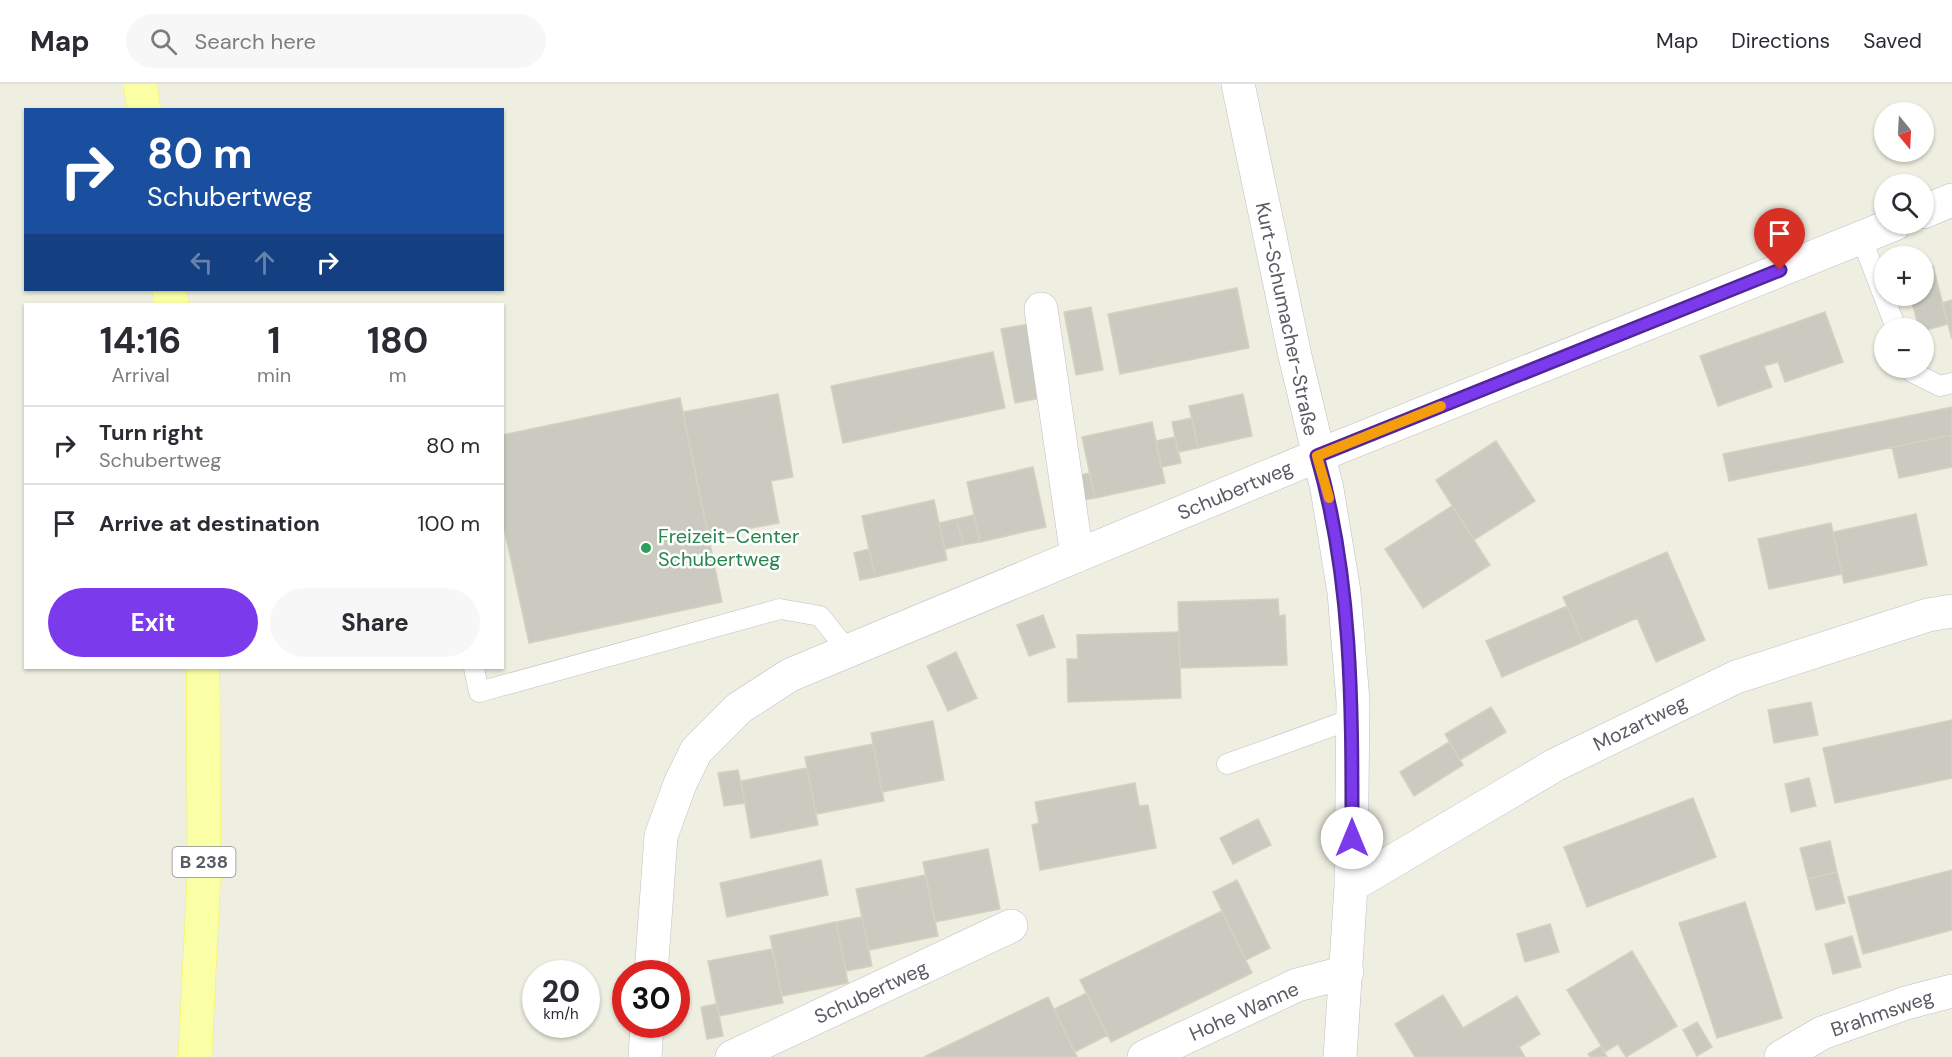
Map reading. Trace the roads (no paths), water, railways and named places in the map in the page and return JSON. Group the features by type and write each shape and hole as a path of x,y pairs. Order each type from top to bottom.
{"main road":[{"path":"140,84 144,108"},
{"name":"B 238","path":"195,1057 204,874 203,669"}],"street":[{"name":"Kurt-Schumacher-Straße","path":"1238,84 1317,456 1327,489 1344,592 1352,719 1351,886 1340,1057"},
{"path":"1934,207 1952,200"},
{"name":"Schubertweg","path":"652,960 661,836 696,751 748,703 790,675 1317,456 1874,232"},
{"path":"1041,309 1077,556"},
{"name":"Mozartweg","path":"1351,886 1555,765 1736,677 1928,615 1952,611"},
{"name":"Schubertweg","path":"732,1057 1011,926"},
{"name":"Hohe Wanne","path":"1144,1057 1297,985 1347,972"},
{"name":"Brahmsweg","path":"1782,1057 1822,1033 1906,1003 1952,991"},
{"path":"645,1057 646,1038"}],"lane":[{"path":"1861,237 1892,318"},
{"path":"1924,378 1940,386 1952,383"},
{"path":"474,669 479,692 780,609 820,616 848,651"},
{"path":"1227,764 1352,719"}],"place":[{"name":"Freizeit-Center Schubertweg","path":"646,548"}]}
